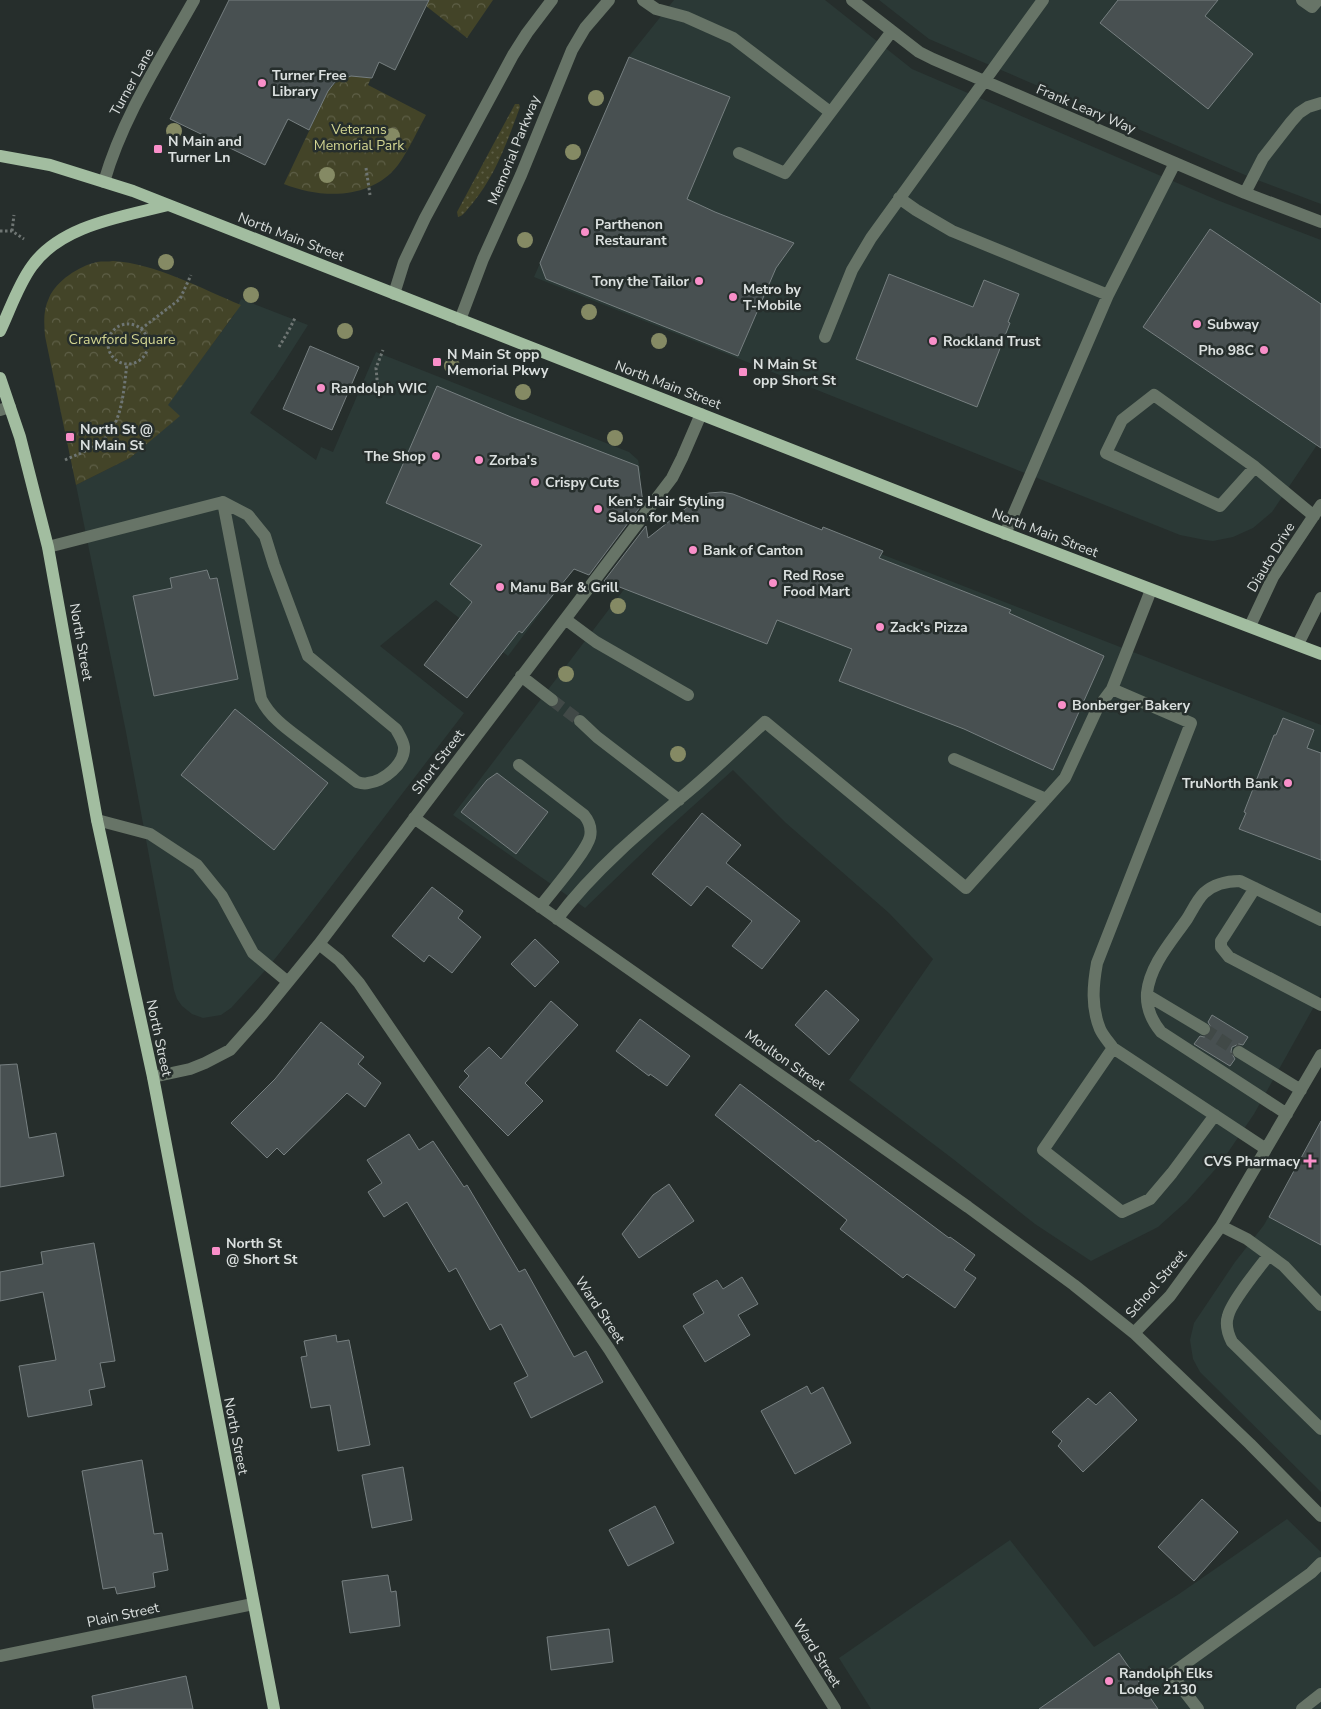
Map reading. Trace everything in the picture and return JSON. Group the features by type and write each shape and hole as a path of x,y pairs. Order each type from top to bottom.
{"main road":[{"name":"North Main Street","path":"0,156 50,165 168,205 1006,534 1321,654"},
{"path":"0,331 21,284 31,267 42,254 58,241 84,228 168,205"},
{"name":"North Street","path":"0,378 5,409 29,469 48,547 97,820 153,1078 274,1709"}],"street":[{"name":"Turner Lane","path":"104,182 110,159 130,114 194,0"},
{"path":"394,294 404,262 429,210 513,55 552,0"},
{"name":"Memorial Parkway","path":"460,320 483,259 521,175 572,50 585,28 609,0"},
{"path":"643,0 656,9 686,17 733,38 830,112"},
{"name":"Frank Leary Way","path":"852,0 919,52 1245,193 1321,222"},
{"path":"824,337 861,253 1043,0"},
{"path":"1302,0 1312,8 1318,0"},
{"path":"739,153 785,173 892,31"},
{"path":"1245,193 1262,158 1290,122 1303,110 1321,103"},
{"path":"1006,534 1108,295 1176,163"},
{"path":"899,198 928,218 952,231 1108,295"},
{"path":"1255,467 1220,506 1106,453 1122,420 1154,395 1317,510"},
{"name":"Short Street","path":"153,1078 198,1066 230,1050 320,944 672,478 701,414"},
{"path":"48,547 223,502 248,515 265,536 308,656 396,729 402,739 403,756 398,764 379,780 367,784 357,782 271,716 260,700 223,502"},
{"name":"Diauto Drive","path":"1250,626 1273,576 1317,510"},
{"path":"557,919 574,897 646,827 679,800 765,722 966,888 1066,778 1097,709 1112,689 1151,590"},
{"path":"1298,644 1321,598"},
{"path":"565,618 596,642 688,695"},
{"path":"521,676 552,700"},
{"path":"1112,689 1191,723 1097,963 1093,988 1095,1010 1100,1029 1113,1048 1266,1150"},
{"path":"580,721 597,737 679,800"},
{"path":"954,759 1046,799"},
{"path":"519,765 584,815 588,820 591,830 586,847 540,907"},
{"name":"Moulton Street","path":"414,818 968,1207 1074,1285 1134,1333"},
{"path":"97,820 150,834 197,865 222,896 253,953 288,982"},
{"path":"1287,1114 1161,1032 1154,1023 1149,1011 1147,995 1157,962 1204,894 1212,888 1230,881 1240,881 1321,920"},
{"path":"1255,888 1225,934 1221,941 1221,947 1229,956 1321,1005"},
{"name":"Ward Street","path":"320,944 339,960 359,983 590,1320 835,1709"},
{"path":"1147,995 1204,1029"},
{"path":"1113,1048 1043,1150 1122,1212 1150,1199 1215,1115"},
{"path":"1239,1052 1301,1090"},
{"name":"School Street","path":"1321,1055 1221,1226 1170,1296 1134,1333 1250,1444 1321,1516"},
{"path":"1221,1226 1269,1254 1297,1278 1321,1305"},
{"path":"1269,1254 1230,1310 1227,1332 1232,1342 1321,1430"},
{"path":"1198,1709 1171,1674 1311,1573 1321,1563"},
{"name":"Plain Street","path":"0,1656 253,1604"},
{"path":"1302,1709 1321,1694"}],"path":[{"path":"366,168 370,195"},
{"path":"12,232 14,216"},
{"path":"0,231 12,232 26,241"},
{"path":"141,329 180,299 191,275"},
{"path":"279,347 295,318"},
{"path":"130,324 141,329 148,340 147,352 139,362 127,364 115,359 111,355 108,343 113,331 130,324"},
{"path":"378,390 376,368 383,350"},
{"path":"65,460 97,445 112,431 119,414 127,364"}],"shaded area":[{"path":"674,0 825,0 912,69 1217,200 1321,240 1321,439 1272,512 1253,528 1233,537 1213,541 1180,535 534,277 630,55"},
{"path":"879,0 1321,0 1321,204 1252,178 929,39"},
{"path":"241,299 308,325 250,413 316,460 321,447 333,452 376,352 629,452 638,460 641,474 637,485 508,656 436,600 380,646 464,713 270,965 231,1008 221,1015 203,1018 192,1014 182,1006 174,990 126,732 76,485 130,458 179,416 167,405 234,315"},
{"path":"737,498 1321,725 1321,994 1254,1114 1220,1164 1187,1201 1158,1227 1091,1261 1035,1224 849,1080 933,959 889,913 786,823 733,770 662,834 585,908 453,815 688,505 694,501"},
{"path":"1321,1121 1321,1492 1200,1372 1193,1359 1190,1340 1194,1323 1235,1262 1264,1225"},
{"path":"1287,1519 1321,1552 1321,1709 871,1709 839,1658 1010,1540 1094,1647 1179,1594"}],"green space":[{"path":"413,0 493,0 467,38 426,6"},
{"name":"Veterans Memorial Park","path":"351,76 371,78 368,85 426,115 402,159 387,176 374,185 360,190 329,194 298,189 284,184 328,91 338,80"},
{"path":"515,104 519,104 520,107 488,182 464,214 458,217 457,212"},
{"name":"Crawford Square","path":"113,261 145,266 241,305 168,405 180,416 130,458 76,485 45,336 45,312 52,292 69,275 90,264"}],"building":[{"name":"Turner Free Library","path":"229,0 429,0 395,70 379,62 372,78 351,76 335,82 328,91 309,130 288,119 265,165 170,119"},
{"path":"1118,0 1218,0 1205,16 1253,54 1208,109 1100,23"},
{"path":"629,57 730,97 687,199 794,243 776,268 738,356 546,279 540,263"},
{"path":"1210,229 1321,304 1321,448 1143,327"},
{"name":"Rockland Trust","path":"889,274 973,307 984,280 1019,294 1008,322 1010,323 977,407 856,359"},
{"name":"Randolph WIC","path":"310,346 359,367 332,430 283,409"},
{"path":"437,386 638,466 643,503 589,575 574,569 522,633 519,631 467,698 424,665 472,602 450,584 482,545 386,503"},
{"path":"722,492 733,494 822,530 823,527 883,551 879,558 1011,610 1009,613 1104,656 1053,770 964,729 839,681 852,649 777,620 767,644 604,581 646,526 648,538 690,505 693,500 709,493"},
{"path":"207,570 210,579 217,578 238,679 154,696 133,596 172,588 170,578"},
{"path":"235,709 328,783 274,850 181,775"},
{"name":"TruNorth Bank","path":"1283,718 1314,730 1307,748 1321,753 1321,860 1239,829 1274,735 1276,735"},
{"path":"497,773 548,812 516,854 461,812 487,780"},
{"path":"702,813 741,845 726,863 800,921 762,969 732,946 752,921 707,886 691,906 652,874"},
{"path":"432,887 463,911 458,918 481,937 452,973 429,955 424,962 392,936"},
{"path":"535,939 559,962 535,987 511,964"},
{"path":"826,990 859,1020 829,1055 795,1025"},
{"path":"551,1001 578,1025 525,1083 543,1101 508,1136 459,1087 469,1076 464,1071 489,1047 501,1059"},
{"path":"1212,1015 1248,1037 1243,1045 1239,1044 1232,1047 1231,1052 1235,1059 1230,1066 1194,1044 1200,1036 1204,1037 1211,1034 1212,1029 1208,1022"},
{"path":"640,1019 690,1056 667,1086 650,1074 649,1076 616,1051"},
{"path":"321,1022 364,1057 358,1064 381,1083 365,1107 347,1093 284,1155 277,1148 267,1158 231,1123 275,1079"},
{"path":"17,1064 29,1138 56,1133 64,1176 0,1187 0,1065"},
{"path":"740,1084 816,1142 818,1140 949,1238 975,1255 964,1270 976,1278 955,1308 907,1274 903,1278 840,1229 847,1220 715,1115"},
{"name":"CVS Pharmacy","path":"1321,1121 1321,1245 1269,1217"},
{"path":"409,1134 419,1150 433,1141 464,1187 467,1185 519,1272 525,1269 574,1357 586,1351 603,1382 531,1418 514,1383 528,1376 501,1324 490,1330 456,1268 449,1272 407,1202 384,1217 368,1192 382,1183 367,1160"},
{"path":"669,1184 694,1221 639,1258 622,1234 653,1195"},
{"path":"94,1243 115,1361 100,1363 105,1387 89,1390 92,1405 28,1417 19,1366 56,1360 43,1292 0,1301 0,1272 43,1264 41,1252"},
{"path":"742,1277 758,1304 738,1315 750,1335 705,1362 683,1326 704,1313 693,1294 717,1280 723,1289"},
{"path":"336,1335 337,1342 349,1340 370,1445 338,1451 330,1405 311,1408 301,1357 307,1356 304,1341"},
{"path":"807,1386 811,1394 823,1387 851,1443 795,1474 761,1411"},
{"path":"1110,1392 1137,1420 1083,1472 1058,1446 1062,1441 1052,1432 1088,1398 1096,1405"},
{"path":"142,1460 154,1534 162,1533 168,1570 153,1573 155,1587 117,1594 115,1587 103,1589 82,1471"},
{"path":"403,1467 412,1520 372,1528 362,1475"},
{"path":"1202,1499 1238,1532 1194,1581 1158,1547"},
{"path":"655,1506 674,1543 628,1566 609,1530"},
{"path":"388,1575 391,1592 396,1591 400,1626 350,1633 342,1581"},
{"path":"609,1629 613,1662 551,1670 547,1637"},
{"name":"Randolph Elks Lodge 2130","path":"1119,1653 1158,1709 1039,1709"},
{"path":"186,1676 193,1709 94,1709 92,1696"}],"tunnel":[{"path":"552,700 580,721"},
{"path":"1204,1029 1239,1052"}],"place":[{"name":"Turner Free Library","path":"262,83"},
{"name":"N Main and Turner Ln","path":"158,149"},
{"name":"Parthenon Restaurant","path":"585,232"},
{"name":"Tony the Tailor","path":"699,281"},
{"name":"Metro by T-Mobile","path":"733,297"},
{"name":"Subway","path":"1197,324"},
{"name":"Rockland Trust","path":"933,341"},
{"name":"Pho 98C","path":"1264,350"},
{"name":"N Main St opp Memorial Pkwy","path":"437,362"},
{"name":"N Main St opp Short St","path":"743,372"},
{"name":"Randolph WIC","path":"321,388"},
{"name":"North St @ N Main St","path":"70,437"},
{"name":"The Shop","path":"436,456"},
{"name":"Zorba's","path":"479,460"},
{"name":"Crispy Cuts","path":"535,482"},
{"name":"Ken's Hair Styling Salon for Men","path":"598,509"},
{"name":"Bank of Canton","path":"693,550"},
{"name":"Red Rose Food Mart","path":"773,583"},
{"name":"Manu Bar & Grill","path":"500,587"},
{"name":"Zack's Pizza","path":"880,627"},
{"name":"Bonberger Bakery","path":"1062,705"},
{"name":"TruNorth Bank","path":"1288,783"},
{"name":"CVS Pharmacy","path":"1310,1161"},
{"name":"North St @ Short St","path":"216,1251"},
{"name":"Randolph Elks Lodge 2130","path":"1109,1681"}]}
